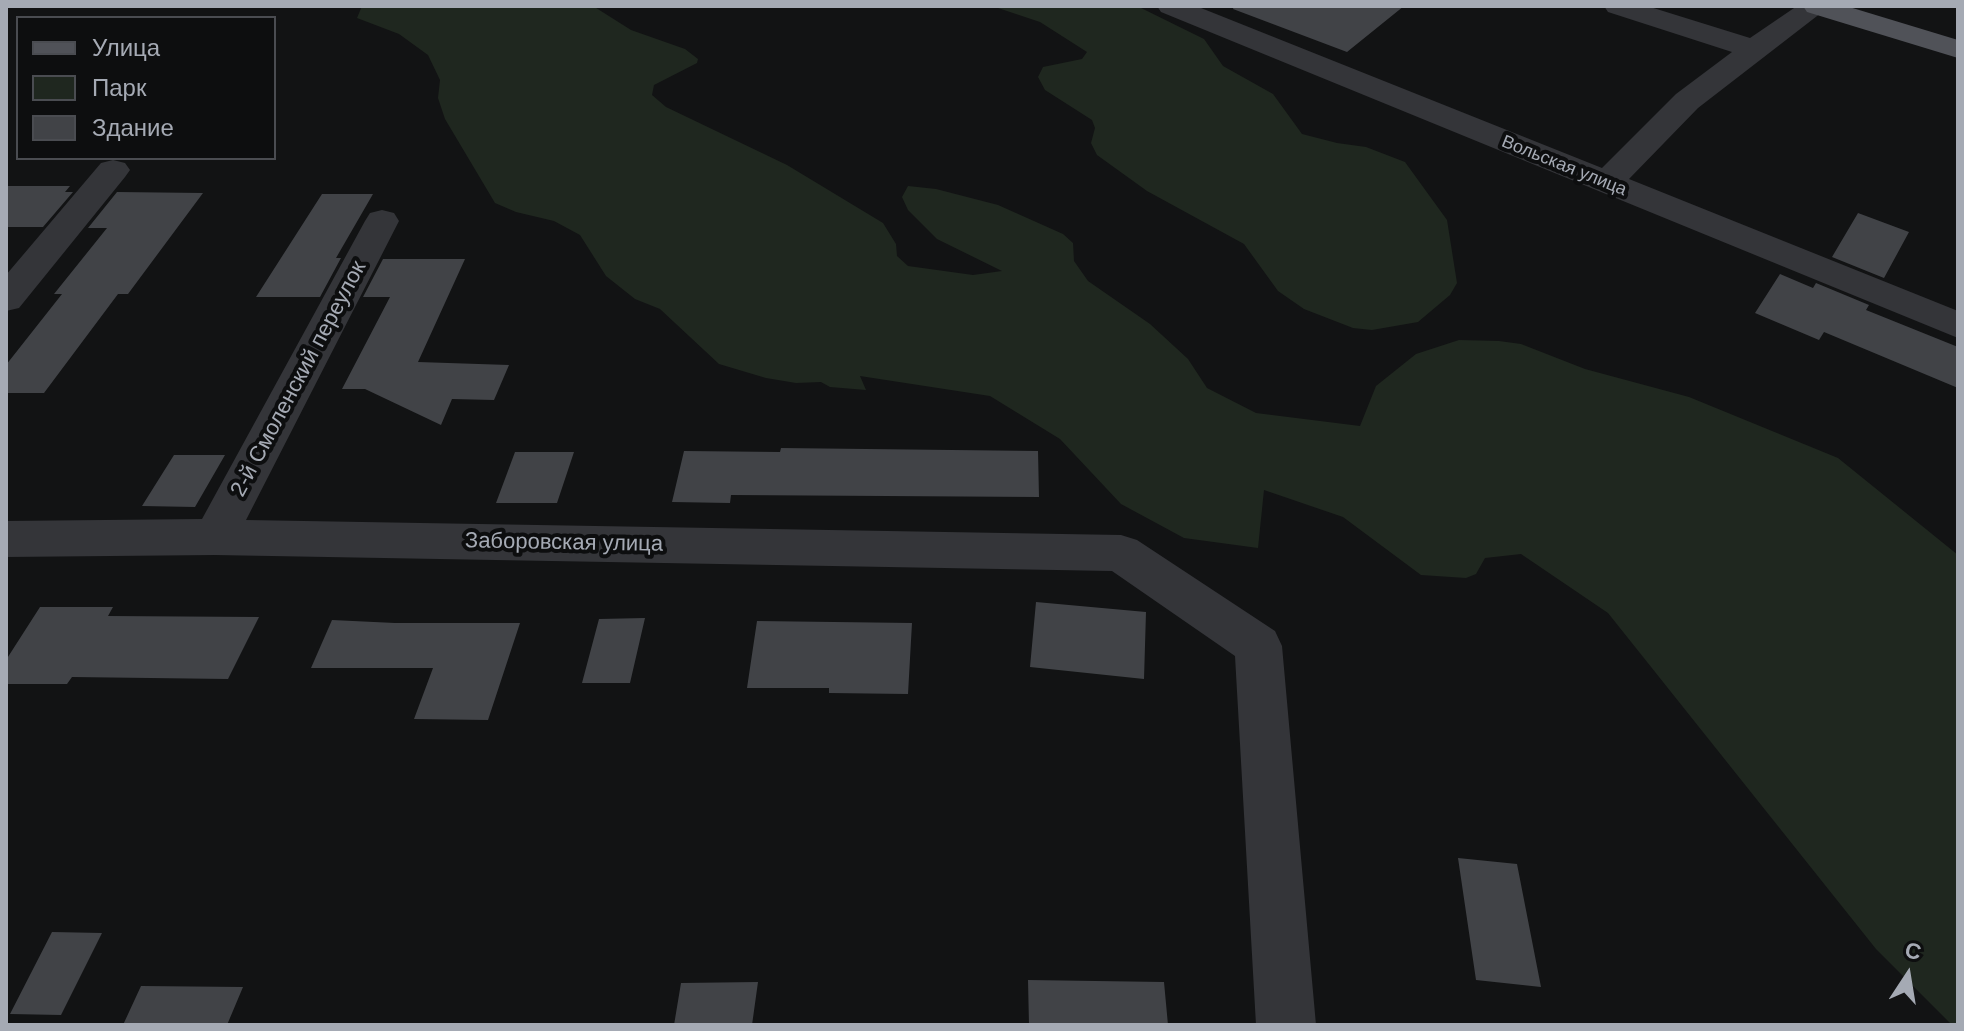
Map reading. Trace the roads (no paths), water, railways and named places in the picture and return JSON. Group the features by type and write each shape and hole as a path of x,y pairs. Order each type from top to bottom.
{"main road":[{"path":"1817,6 1958,49"}],"street":[{"name":"Вольская улица","path":"1171,6 1958,325"},
{"path":"1618,6 1754,49"},
{"path":"1606,183 1687,101 1754,49 1817,6"},
{"path":"6,299 113,170"},
{"name":"2-й Смоленский переулок","path":"215,537 382,221"},
{"name":"Заборовская улица","path":"6,539 215,537 1121,553 1258,646 1286,1025"}]}
